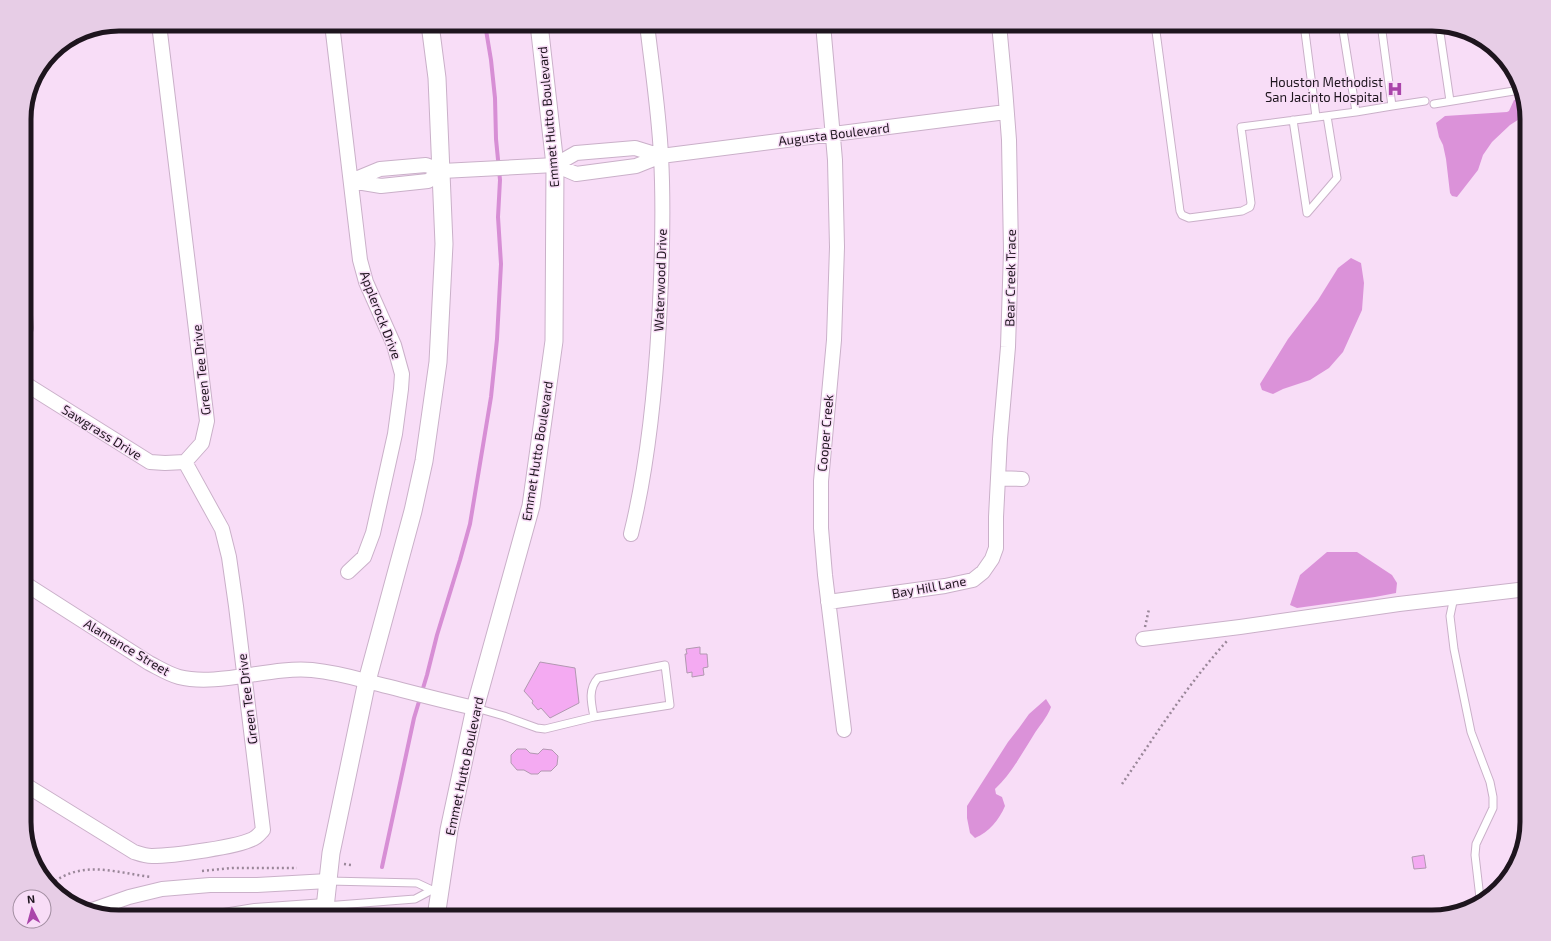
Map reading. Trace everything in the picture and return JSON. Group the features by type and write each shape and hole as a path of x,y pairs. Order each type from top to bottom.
{"street":[{"name":"Green Tee Drive","path":"31,788 134,852 144,855 153,856 233,845 247,842 257,837 263,830 233,580 222,529 185,462 202,443 207,421 160,31"},
{"name":"Applerock Drive","path":"333,31 360,260 366,282 394,346 402,374 395,434 373,534 364,557 348,572"},
{"path":"325,910 331,852 367,681 411,518 424,461 438,362 444,244 437,78 431,31"},
{"name":"Emmet Hutto Boulevard","path":"436,910 436,890 475,708 530,506 554,341 555,165 540,31"},
{"name":"Waterwood Drive","path":"631,534 638,506 651,412 657,352 662,270 661,156 648,31"},
{"name":"Cooper Creek","path":"824,31 834,134 837,208 837,265 834,340 821,481 821,528 828,602 844,730"},
{"name":"Bear Creek Trace","path":"996,531 998,478 1008,348 1011,251 1010,187 1000,31"},
{"name":"Augusta Boulevard","path":"351,181 380,169 426,165 442,171 555,165 576,174 636,166 661,156 1006,112"},
{"name":"Augusta Boulevard","path":"555,165 576,153 635,148 661,156"},
{"name":"Sawgrass Drive","path":"31,387 150,462 185,462"},
{"path":"998,478 1022,479"},
{"name":"Bay Hill Lane","path":"828,602 945,586 973,580 983,572 992,559 996,548 996,531"},
{"name":"Alamance Street","path":"31,587 149,663 179,677 194,679 284,670 311,670 345,675 475,708"},
{"path":"1143,639 1454,597 1520,590"},
{"path":"99,908 129,897 162,889 210,885 257,885 328,881"}],"lane":[{"path":"1156,31 1179,203 1182,215 1189,218 1247,210 1250,207 1251,203 1241,127 1356,112 1425,101"},
{"path":"1305,31 1316,117"},
{"path":"1343,31 1356,112"},
{"path":"1382,31 1392,106"},
{"path":"1440,32 1450,101"},
{"path":"1434,104 1515,91"},
{"path":"1293,120 1307,213 1337,178 1327,116"},
{"path":"1454,597 1450,616 1454,649 1471,732 1490,782 1493,797 1493,808 1476,844 1480,896"},
{"path":"475,708 504,716 537,728 545,729 594,716 670,705 664,665 598,678 592,687 591,692 594,716"},
{"path":"328,881 417,883 436,890"},
{"path":"339,910 415,899 436,890"}],"path":[{"path":"1122,784 1209,661 1240,627"},
{"path":"200,871 232,868 284,867 300,869"},
{"path":"55,882 70,873 98,869 114,870 145,876 158,876"}],"shaded area":[{"path":"1517,99 1520,119 1510,125 1492,142 1483,155 1478,170 1457,197 1452,196 1450,193 1443,145 1439,137 1436,123 1445,116 1507,112 1509,111 1514,100"},
{"path":"1351,258 1361,263 1364,283 1362,310 1343,352 1329,368 1310,380 1273,394 1262,390 1260,384 1288,339 1318,300 1338,268"},
{"path":"1327,552 1357,552 1392,575 1397,583 1396,593 1297,608 1290,605 1300,575"},
{"path":"1046,699 1051,707 1047,715 1011,771 995,789 996,794 1002,797 1005,806 1003,811 997,821 989,829 975,838 970,833 967,818 967,806 1008,742 1029,714"}],"building":[{"path":"700,647 700,654 707,654 708,667 703,668 704,675 692,677 692,672 687,673 685,654 687,654 686,649"},
{"path":"540,662 575,668 579,703 550,718 541,708 538,710 532,703 533,701 524,691"},
{"path":"517,749 526,749 530,753 538,754 543,749 552,750 558,756 557,765 551,771 541,771 538,774 531,774 524,770 517,770 511,763 511,755"},
{"path":"1424,855 1426,868 1414,869 1412,857"}],"waterway":[{"path":"382,867 414,718 470,524 491,397 497,339 501,264 498,217 500,180 496,139 495,98 486,31"}],"place":[{"name":"Houston Methodist San Jacinto Hospital","path":"1395,89"}]}
